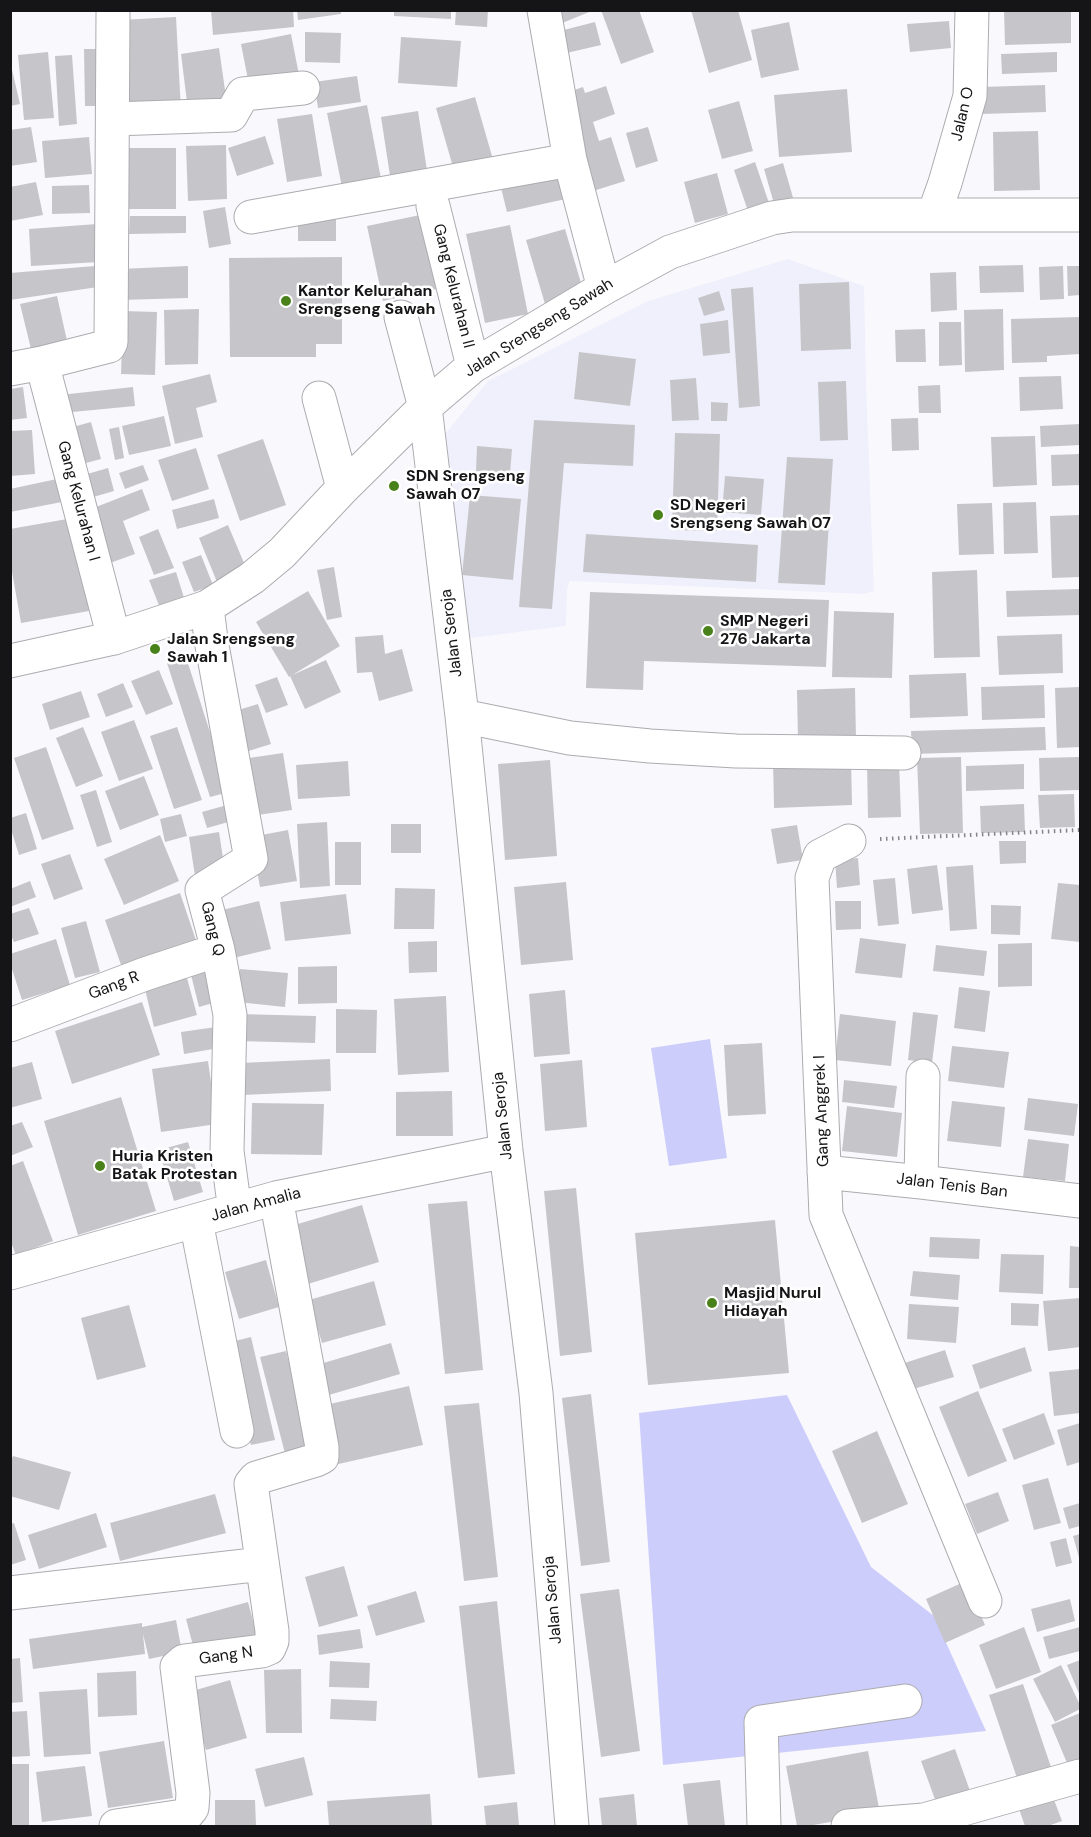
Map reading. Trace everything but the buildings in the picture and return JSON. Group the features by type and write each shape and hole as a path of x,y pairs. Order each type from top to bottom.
{"street":[{"path":"544,10 570,160 604,288"},
{"name":"Jalan O","path":"934,214 970,96 972,10"},
{"path":"26,366 109,346 111,342 113,14"},
{"path":"113,119 231,115 243,94 303,88"},
{"path":"250,217 570,160"},
{"name":"Gang Kelurahan II","path":"433,206 473,366"},
{"name":"Jalan Srengseng Sawah","path":"10,661 114,638 207,607 252,578 282,553 343,488 425,407 473,366 604,288 670,252 772,218 792,215 1080,215"},
{"name":"Jalan Seroja","path":"401,317 425,407 462,716 506,1151 536,1393 572,1827"},
{"name":"Gang Kelurahan I","path":"26,366 114,638"},
{"path":"319,398 343,488"},
{"name":"Gang Q","path":"207,607 251,859 202,890 218,950 230,1015 227,1151 237,1209"},
{"path":"462,716 570,738 650,746 736,751 904,753"},
{"name":"Gang Anggrek I","path":"849,841 820,856 812,878 826,1215 985,1601"},
{"name":"Gang R","path":"10,1025 145,974 218,950"},
{"path":"921,1182 923,1076"},
{"name":"Jalan Amalia","path":"10,1273 276,1198 506,1151"},
{"name":"Jalan Tenis Ban","path":"824,1172 1080,1201"},
{"name":"Gang N","path":"116,1827 183,1816 192,1808 193,1793 177,1667 184,1661 270,1648 272,1630 251,1484 256,1478 322,1457 276,1198"},
{"path":"196,1221 237,1431"},
{"path":"10,1593 262,1564"},
{"path":"764,1827 761,1722 905,1701"},
{"path":"848,1827 924,1820 1080,1776"}],"path":[{"path":"849,841 1080,830"}],"shaded area":[{"name":"SD Negeri Srengseng Sawah 07","path":"788,259 864,286 874,591 864,594 570,581 567,589 566,626 463,639 433,449 488,381 648,301"},
{"path":"710,1039 727,1158 669,1166 651,1048"},
{"path":"787,1395 871,1567 934,1616 986,1731 663,1765 639,1413"}],"place":[{"name":"Kantor Kelurahan Srengseng Sawah","path":"286,301"},
{"name":"SDN Srengseng Sawah 07","path":"394,486"},
{"name":"SD Negeri Srengseng Sawah 07","path":"658,515"},
{"name":"SMP Negeri 276 Jakarta","path":"708,631"},
{"name":"Jalan Srengseng Sawah 1","path":"155,649"},
{"name":"Huria Kristen Batak Protestan","path":"100,1166"},
{"name":"Masjid Nurul Hidayah","path":"712,1303"}]}
